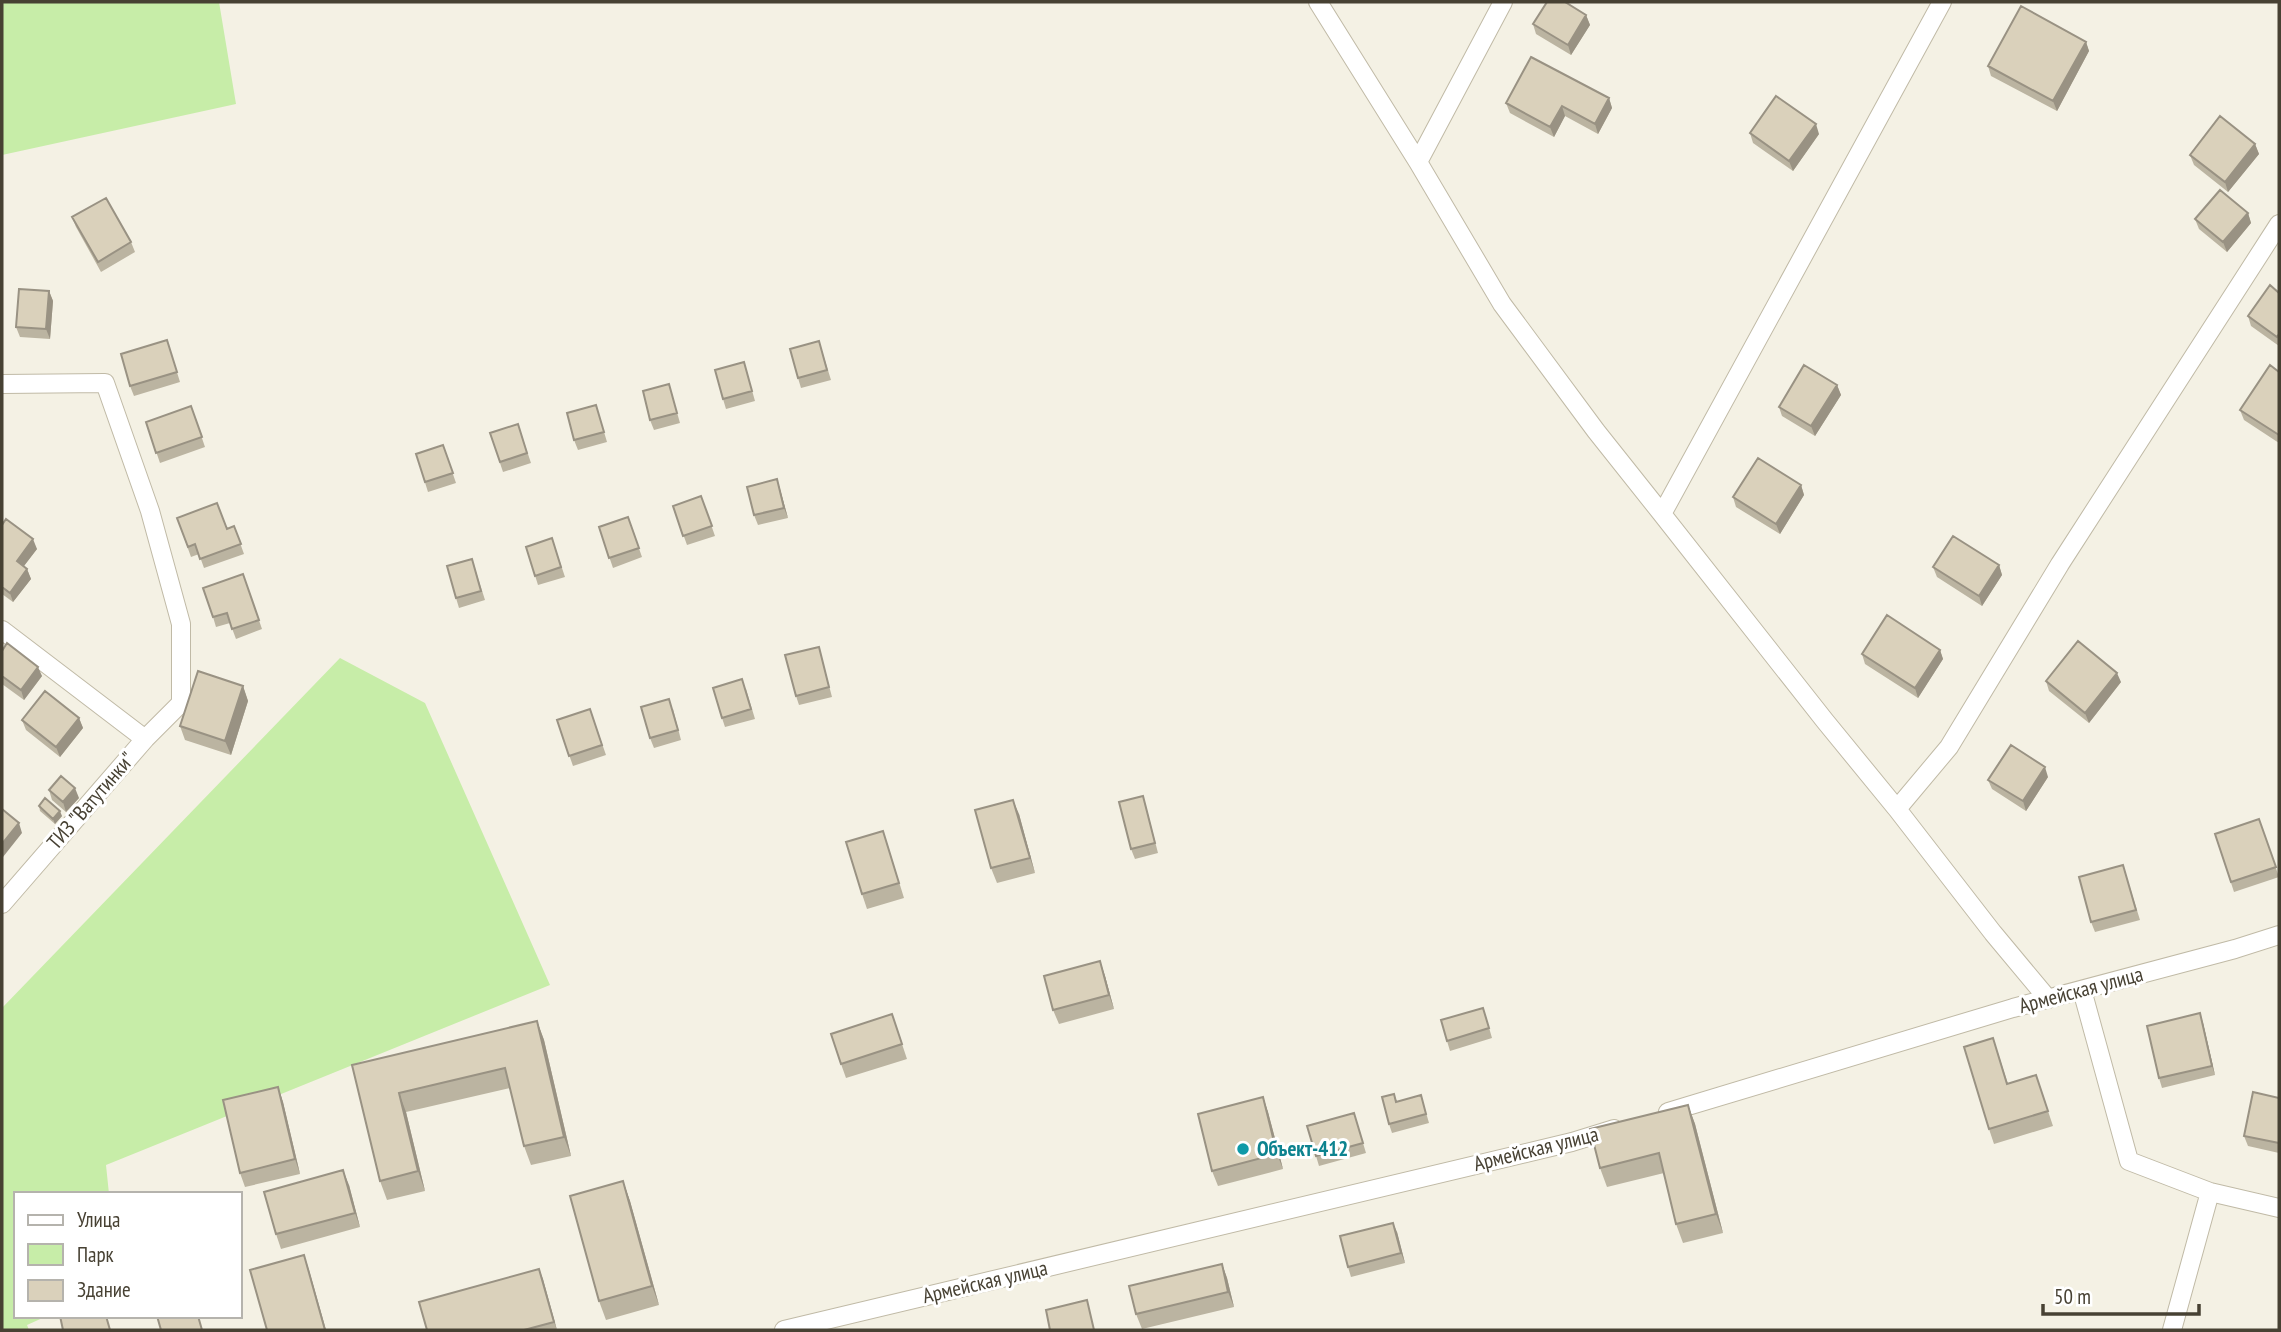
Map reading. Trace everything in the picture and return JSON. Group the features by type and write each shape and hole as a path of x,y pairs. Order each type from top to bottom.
{"street":[{"path":"1318,2 1418,162 1502,304 1596,431 2048,999"},
{"path":"1418,162 1503,2"},
{"path":"1662,514 1942,2"},
{"path":"1897,809 1949,747 2060,564 2279,224"},
{"path":"2,384 105,383 150,512 181,624 181,704 145,739"},
{"name":"ТИЗ \"Ватутинки\"","path":"2,630 145,739 2,904"},
{"name":"Армейская улица","path":"784,1330 1558,1145 2048,999 2235,949 2279,934"},
{"path":"2082,990 2129,1161 2210,1192 2279,1208"},
{"path":"2172,1330 2210,1192"}],"green space":[{"path":"2,2 219,2 236,104 2,155"},
{"path":"340,658 425,703 550,985 106,1165 109,1192 14,1192 14,1318 43,1318 27,1325 29,1330 2,1330 2,1008"}],"building":[{"path":"1547,2 1565,2 1586,15 1568,45 1533,24"},
{"path":"2021,6 2086,42 2053,101 1988,66"},
{"path":"1531,57 1609,98 1595,124 1562,106 1550,127 1506,103"},
{"path":"1776,96 1816,124 1789,161 1750,133"},
{"path":"2220,116 2255,144 2225,182 2190,155"},
{"path":"2220,190 2248,213 2223,242 2195,219"},
{"path":"106,198 131,242 98,262 72,217"},
{"path":"2270,285 2279,293 2277,337 2248,316"},
{"path":"19,289 49,291 46,329 16,327"},
{"path":"167,340 177,372 130,386 121,354"},
{"path":"819,341 827,370 798,378 790,349"},
{"path":"744,362 752,391 723,399 715,370"},
{"path":"1804,365 1837,385 1811,426 1779,407"},
{"path":"2270,365 2279,372 2279,435 2240,410"},
{"path":"669,384 677,413 650,420 643,391"},
{"path":"596,405 604,432 574,440 567,413"},
{"path":"191,406 202,437 156,453 146,422"},
{"path":"518,424 527,453 500,462 490,433"},
{"path":"443,445 453,473 425,482 416,454"},
{"path":"1758,458 1801,485 1776,524 1733,497"},
{"path":"777,479 784,508 754,515 747,487"},
{"path":"701,496 712,526 683,536 673,506"},
{"path":"217,503 227,529 234,526 241,544 200,559 195,544 188,547 177,518"},
{"path":"628,517 639,548 609,558 599,527"},
{"path":"6,519 33,539 17,561 27,569 10,593 2,587 2,525"},
{"path":"1953,536 1999,565 1979,596 1933,567"},
{"path":"552,538 561,567 535,576 526,547"},
{"path":"472,559 481,591 456,598 447,566"},
{"path":"243,574 259,620 232,629 227,613 213,617 203,588"},
{"path":"1887,615 1940,650 1915,688 1862,654"},
{"path":"2078,641 2117,673 2085,713 2046,681"},
{"path":"7,643 38,667 21,690 2,676 2,651"},
{"path":"819,647 829,687 796,696 785,655"},
{"path":"198,671 243,686 225,741 180,726"},
{"path":"742,679 751,709 722,718 713,688"},
{"path":"45,691 79,718 56,747 22,720"},
{"path":"669,699 678,730 650,738 641,707"},
{"path":"590,709 602,745 569,756 557,720"},
{"path":"2011,745 2045,767 2023,801 1988,780"},
{"path":"61,776 75,788 63,802 49,790"},
{"path":"1143,796 1155,843 1131,849 1119,802"},
{"path":"45,798 60,811 53,819 39,806"},
{"path":"1013,800 1030,858 991,868 975,810"},
{"path":"2,809 19,823 2,844"},
{"path":"2259,819 2276,867 2231,882 2215,834"},
{"path":"883,831 899,883 862,894 846,842"},
{"path":"2123,865 2136,910 2091,922 2079,877"},
{"path":"1100,961 1109,995 1053,1010 1044,976"},
{"path":"1483,1008 1489,1028 1447,1041 1441,1020"},
{"path":"2200,1013 2212,1066 2159,1078 2147,1026"},
{"path":"892,1014 902,1044 841,1064 831,1034"},
{"path":"537,1021 564,1137 524,1146 505,1068 399,1093 418,1171 380,1181 352,1065"},
{"path":"1993,1038 2007,1084 2036,1075 2048,1111 1989,1129 1964,1047"},
{"path":"278,1087 295,1159 240,1173 223,1100"},
{"path":"2253,1092 2279,1098 2279,1143 2244,1136"},
{"path":"1394,1094 1396,1102 1421,1095 1426,1114 1389,1124 1382,1097"},
{"name":"Объект-412","path":"1263,1097 1277,1154 1212,1171 1198,1114"},
{"path":"1688,1105 1716,1214 1676,1224 1659,1153 1600,1168 1590,1129"},
{"path":"1354,1113 1363,1143 1316,1156 1307,1126"},
{"path":"343,1170 355,1213 276,1234 264,1192"},
{"path":"623,1181 652,1286 599,1301 570,1196"},
{"path":"1393,1223 1401,1253 1348,1267 1340,1236"},
{"path":"304,1255 325,1330 267,1330 250,1270"},
{"path":"1222,1264 1228,1292 1136,1314 1129,1286"},
{"path":"539,1269 554,1322 524,1330 427,1330 419,1302"},
{"path":"1087,1300 1094,1330 1050,1330 1046,1310"},
{"path":"60,1318 107,1318 110,1330 63,1330"},
{"path":"158,1318 199,1318 202,1330 161,1330"}],"place":[{"name":"Объект-412","path":"1243,1149"}]}
